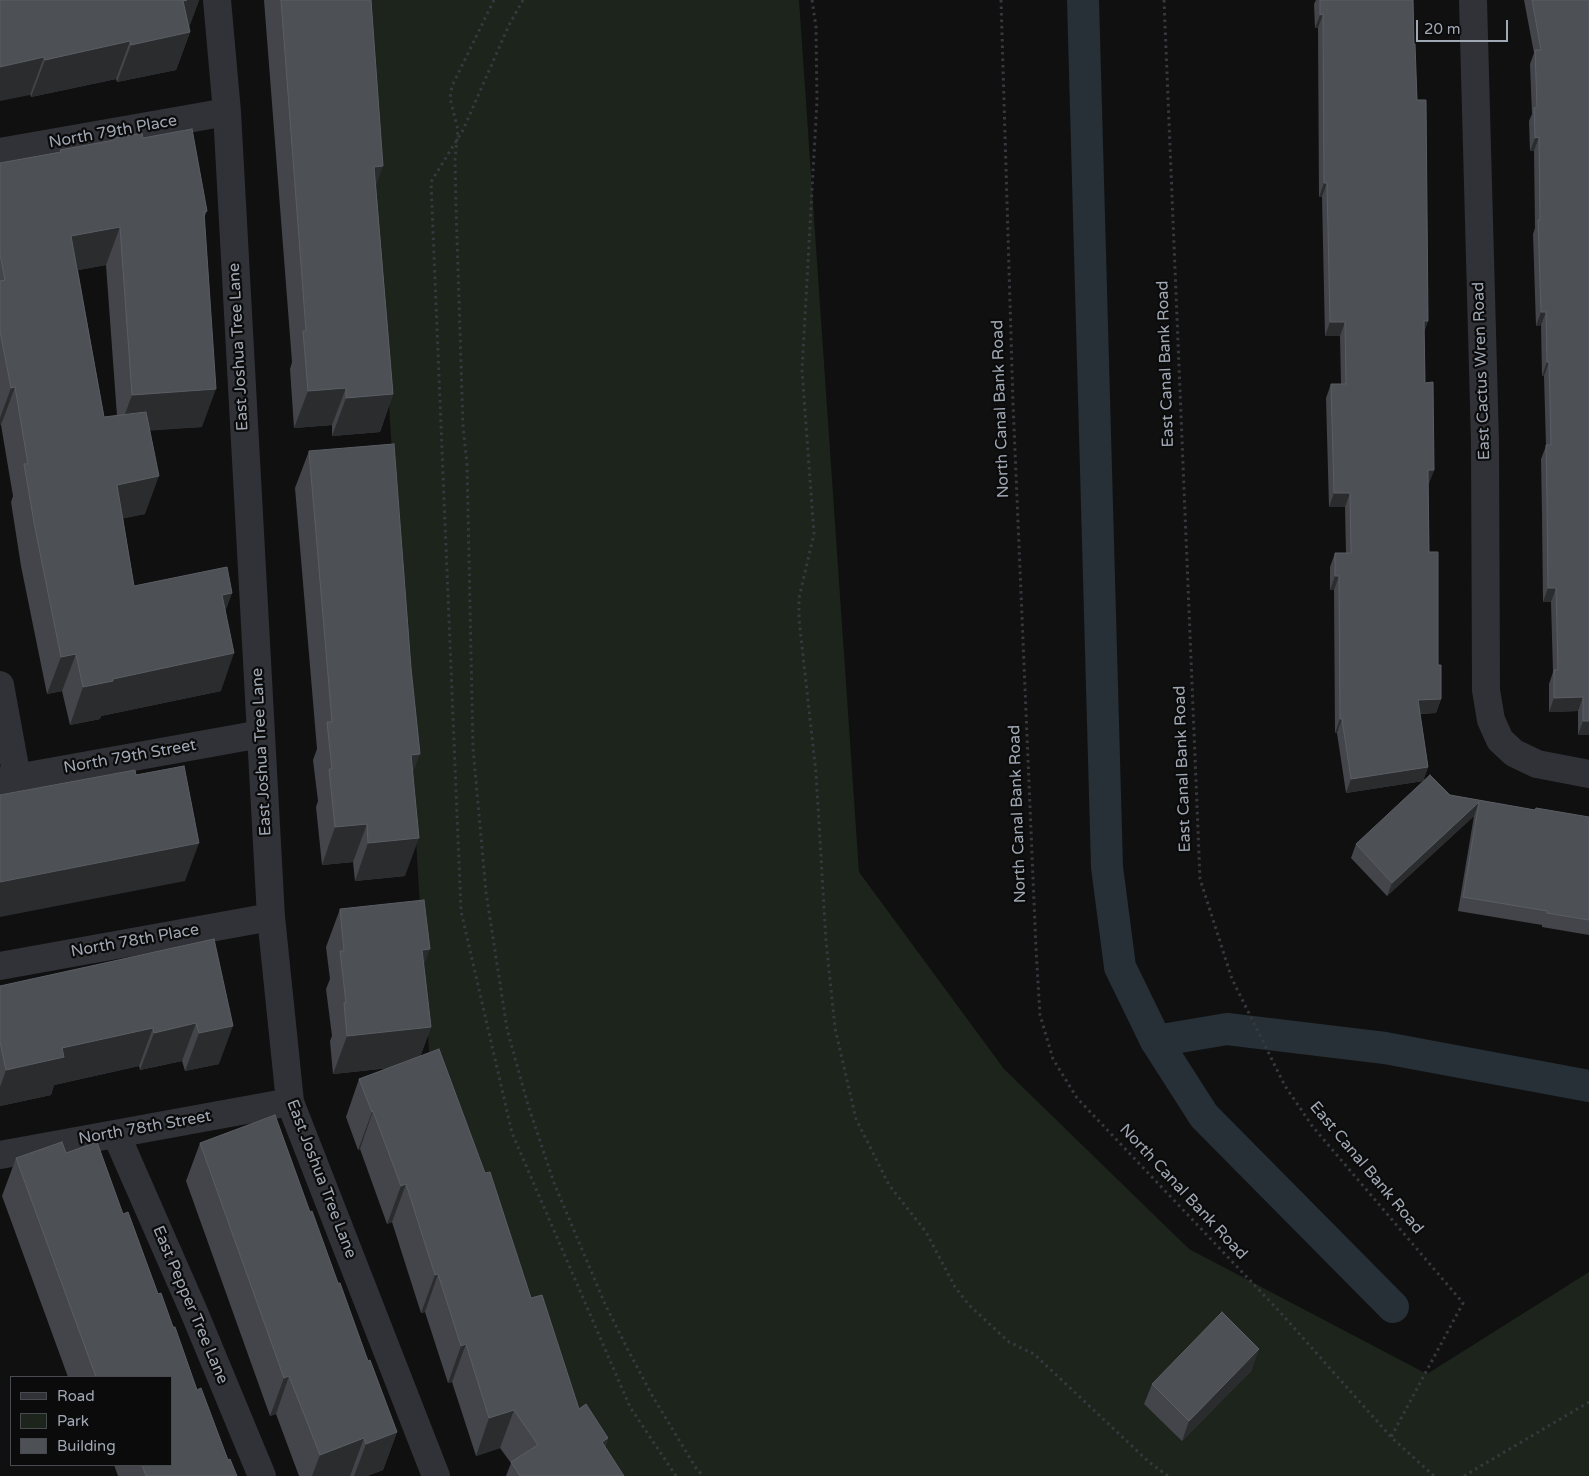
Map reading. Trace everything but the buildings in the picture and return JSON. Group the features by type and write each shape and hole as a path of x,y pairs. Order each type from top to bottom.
{"street":[{"name":"East Joshua Tree Lane","path":"217,0 227,112 271,917 290,1102 436,1476"},
{"name":"East Cactus Wren Road","path":"1474,0 1485,442 1486,690 1491,720 1500,740 1514,753 1537,764 1589,774"},
{"name":"North 79th Place","path":"0,152 227,112"},
{"path":"0,685 8,779"},
{"name":"North 79th Street","path":"8,779 261,734"},
{"name":"North 78th Place","path":"0,966 271,917"},
{"name":"North 78th Street","path":"0,1154 290,1102"},
{"name":"East Pepper Tree Lane","path":"116,1134 194,1312 262,1476"}],"path":[{"path":"494,0 452,86 450,98 458,130 455,160 463,426 467,464 473,748 486,892 507,1029 528,1106 554,1183 605,1304 653,1397 696,1468 703,1476"},
{"path":"523,0 509,25 463,130 431,182 461,911 512,1133 630,1407 676,1476"},
{"path":"812,0 816,27 817,101 802,370 814,534 799,598 798,619 816,773 826,941 835,1028 856,1119 889,1185 926,1232 955,1287 969,1305 1009,1342 1034,1354 1149,1462 1168,1476"},
{"name":"North Canal Bank Road","path":"1001,0 1013,413 1040,1015 1053,1059 1077,1098 1279,1311 1391,1437 1434,1476"},
{"name":"East Canal Bank Road","path":"1164,0 1200,879 1232,979 1285,1086 1313,1127 1463,1303 1391,1437"},
{"path":"1464,1476 1589,1402"}],"green space":[{"path":"364,0 799,0 859,872 1004,1069 1189,1249 1427,1374 1589,1272 1589,1476 596,1476 430,1067"}],"waterway":[{"path":"1083,0 1107,867 1120,967 1156,1041 1204,1116 1393,1307"},
{"path":"1156,1041 1227,1029 1385,1048 1589,1086"}]}
